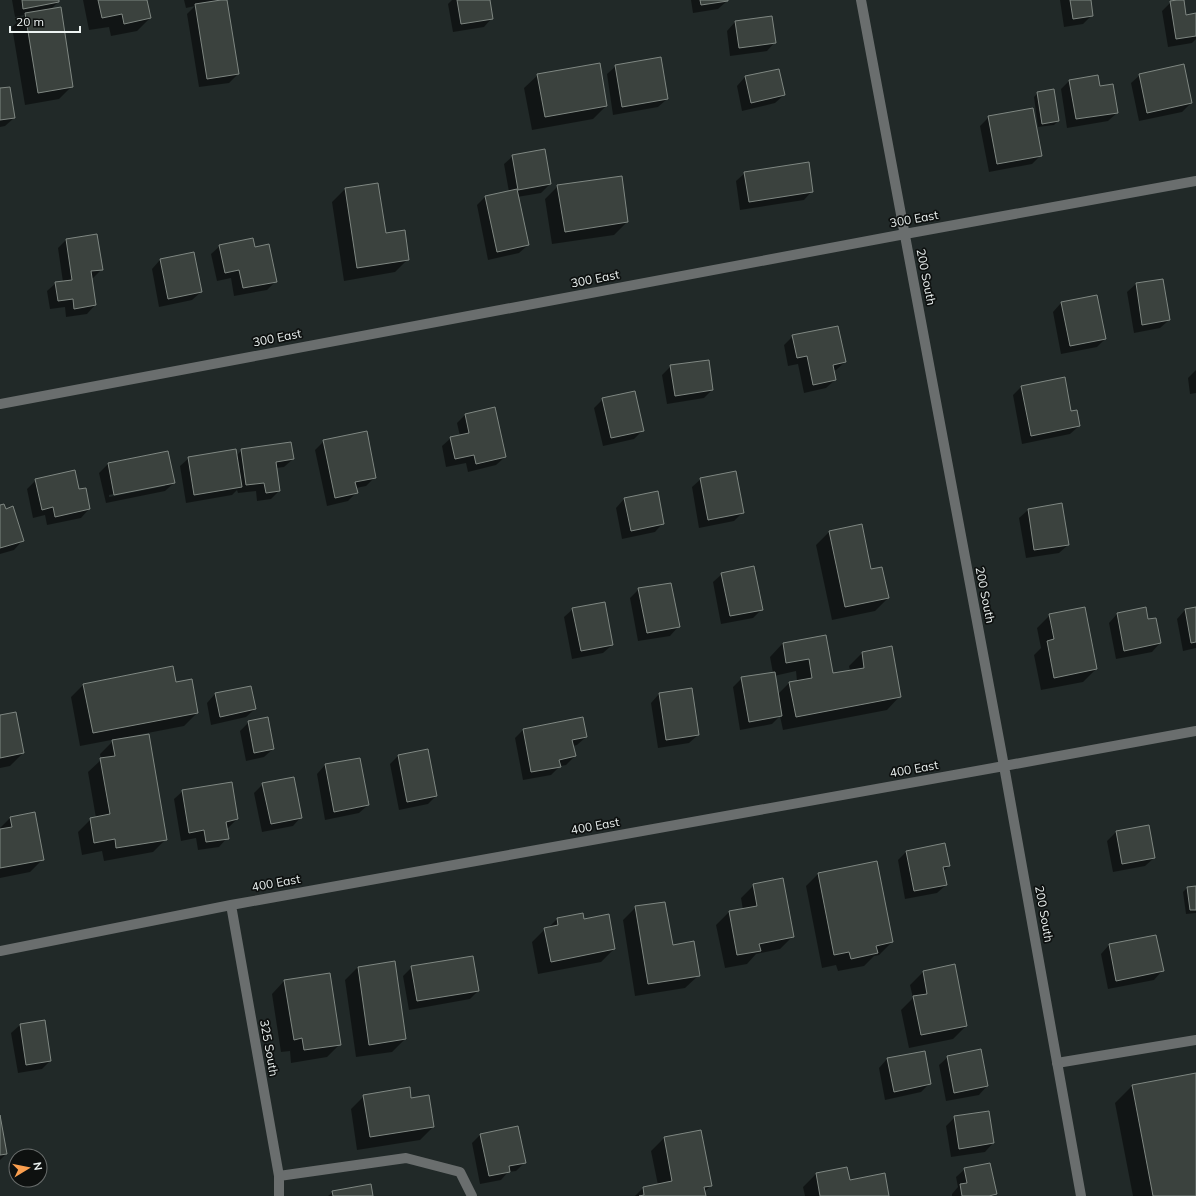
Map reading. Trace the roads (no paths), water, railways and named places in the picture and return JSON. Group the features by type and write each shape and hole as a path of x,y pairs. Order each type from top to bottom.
{"street":[{"name":"200 South","path":"861,0 1004,766 1081,1196"},
{"name":"300 East","path":"0,404 905,234 1196,181"},
{"name":"400 East","path":"0,951 231,905 1196,731"},
{"name":"325 South","path":"231,905 279,1176 279,1196"},
{"path":"1057,1064 1196,1040"},
{"path":"279,1176 406,1158 460,1172 472,1196"}]}
